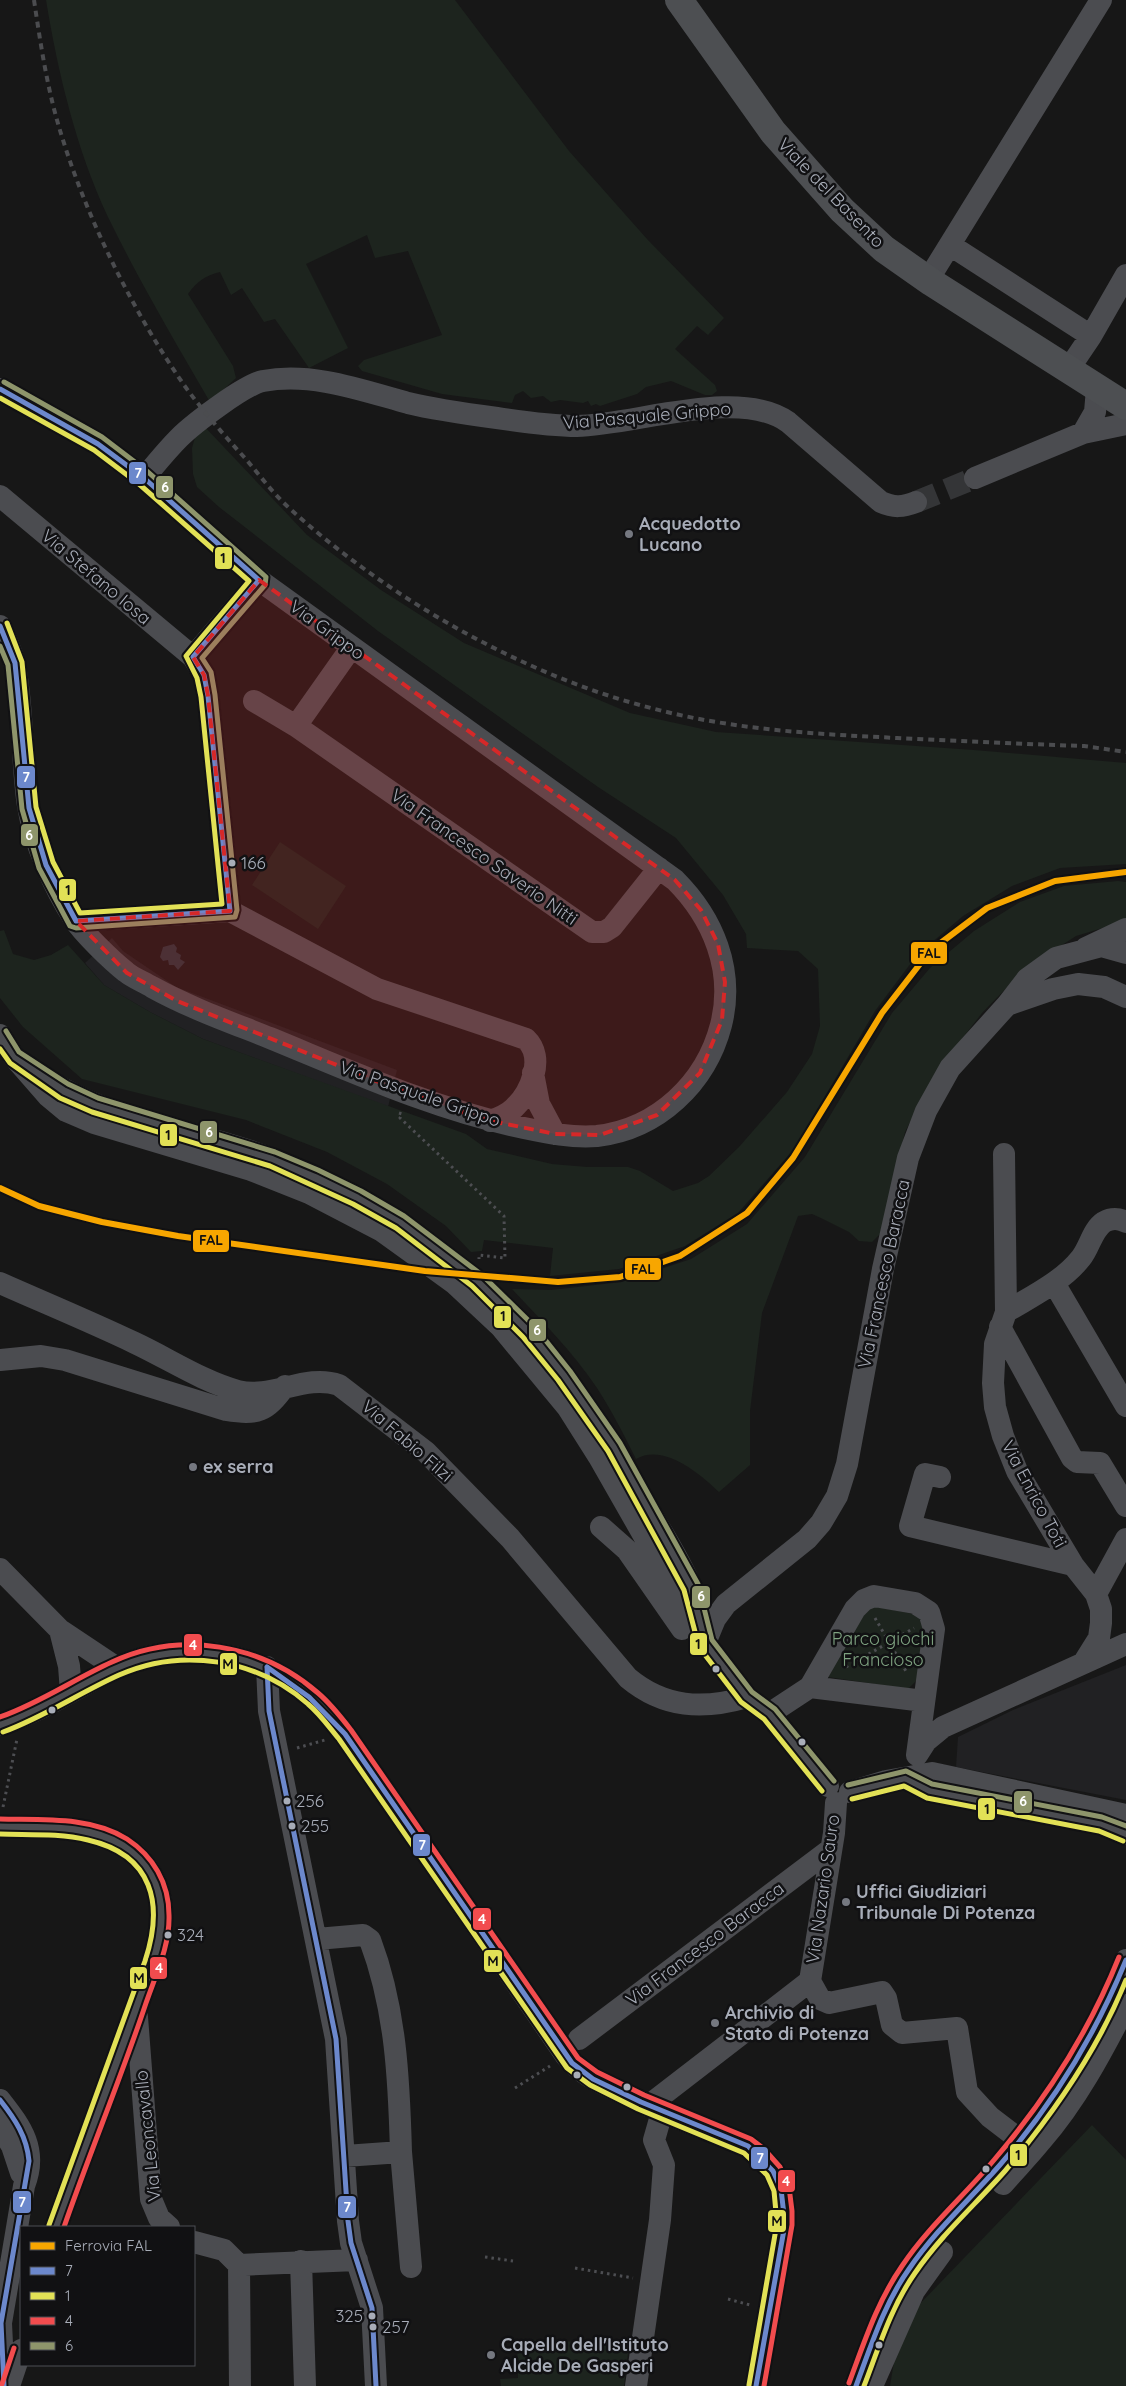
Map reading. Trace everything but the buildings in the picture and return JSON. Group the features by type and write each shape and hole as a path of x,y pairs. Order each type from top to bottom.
{"main road":[{"name":"Viale del Basento","path":"679,0 773,132 808,174 842,210 884,249 928,280 1068,370 1116,407"}],"street":[{"path":"928,280 1101,0"},
{"path":"950,245 1091,336"},
{"path":"1068,370 1091,336 1126,276"},
{"name":"Via Pasquale Grippo","path":"144,478 180,437 246,387 262,381 311,381 352,386 439,410 520,421 577,426 685,410 764,409 777,414 788,422 881,502 894,507 916,502"},
{"name":"Via Grippo","path":"0,389 98,444 144,478 259,580 659,868"},
{"path":"975,478 1083,433 1116,407"},
{"path":"1083,433 1116,407"},
{"name":"Via Stefano Iosa","path":"0,496 193,657"},
{"path":"230,911 208,696 204,675 193,657 259,580"},
{"name":"Via Pasquale Grippo","path":"0,626 15,663 28,808 46,865 76,921 127,973 177,1001 399,1090 490,1121 555,1134 600,1135 639,1124 673,1103 692,1084 710,1057 717,1039 725,1001 723,963 718,944 710,926 695,902 659,868"},
{"path":"296,726 351,648"},
{"name":"Via Francesco Saverio Nitti","path":"254,701 296,726 592,932 604,932 612,927 659,868"},
{"path":"76,921 230,911 376,989 526,1039 535,1052 536,1058 528,1088 520,1102 512,1110 490,1121"},
{"path":"1081,950 1126,928"},
{"path":"1007,1005 1027,979 1056,958 1101,946 1126,953"},
{"name":"Via Francesco Baracca","path":"705,1642 715,1619 726,1604 807,1538 821,1523 837,1496 847,1464 883,1270 908,1158 926,1112 950,1068 1007,1005 1059,988 1078,984 1104,987 1126,997"},
{"path":"0,1035 14,1057 56,1093 66,1111 94,1123 251,1170 309,1193 382,1231 454,1283 501,1327 607,1452 691,1588 705,1642 747,1697 769,1714 838,1794"},
{"path":"533,1073 539,1104 555,1134"},
{"name":"Via Enrico Toti","path":"1004,1154 1003,1319 995,1344 993,1383 995,1407 1003,1436 1017,1471 1073,1565 1096,1594 1101,1609 1099,1638 1084,1662"},
{"path":"1003,1319 1054,1283 1082,1257 1100,1226 1110,1219 1117,1218 1126,1222"},
{"name":"Via Fabio Filzi","path":"0,1283 115,1334 216,1383 241,1391 275,1388 316,1381 328,1381 339,1385 426,1452 510,1538 628,1678 641,1689 659,1698 679,1704 727,1703 747,1697"},
{"path":"1054,1283 1126,1406"},
{"name":"Via Enrico Toti","path":"1003,1319 1072,1458 1077,1462 1100,1463 1126,1506"},
{"path":"0,1360 41,1356 65,1360 226,1410 243,1413 259,1412 268,1408 275,1388"},
{"path":"940,1477 925,1474 910,1526 1073,1565"},
{"path":"601,1527 627,1550 680,1628 705,1642"},
{"path":"1096,1594 1126,1539"},
{"path":"0,1569 60,1630 117,1668"},
{"path":"769,1714 810,1687 855,1609 864,1600 874,1596 915,1603 925,1608 932,1617 934,1629 917,1755"},
{"path":"60,1630 69,1666 71,1692"},
{"path":"1126,1644 943,1727 926,1740 905,1778 929,1791 1101,1824 1126,1834"},
{"path":"10,1722 117,1668 147,1656 172,1652 207,1652 267,1667 290,1680 311,1696 345,1734 572,2047 577,2069 587,2076 655,2109 748,2146 761,2154 772,2168 781,2184 785,2202 785,2224 756,2386"},
{"path":"267,1667 269,1711 336,2039 348,2220 357,2260 372,2308 376,2386"},
{"path":"810,1687 924,1702"},
{"name":"Via Nazario Sauro","path":"655,2109 810,1981 838,1794 932,1773 1126,1815"},
{"path":"1,1819 84,1832 120,1843 135,1854 150,1869 158,1889 162,1914 160,1937 136,2010 56,2226"},
{"name":"Via Francesco Baracca","path":"572,2047 831,1849"},
{"path":"317,1939 363,1935 370,1940 394,2026 399,2080 401,2152 411,2267"},
{"path":"856,2386 877,2328 899,2284 924,2251 1020,2140 1064,2082 1100,2022 1126,1960"},
{"path":"810,1981 820,1999 830,2003 882,1992 886,1998 892,2025 902,2033 957,2028 967,2092 990,2117 1020,2140"},
{"path":"872,2386 914,2291 954,2237 1042,2140 1090,2071 1126,2005"},
{"name":"Via Leoncavallo","path":"136,2010 151,2199 160,2218 168,2226"},
{"path":"0,2100 18,2124 29,2148 30,2171 24,2186 1,2323 4,2386"},
{"path":"636,2386 651,2281 664,2164 654,2140 655,2109"},
{"path":"0,2127 12,2146 24,2186"},
{"path":"345,2156 401,2152"},
{"path":"195,2242 224,2250 239,2265 240,2386"},
{"path":"239,2265 357,2260"},
{"path":"301,2261 305,2386"},
{"path":"9,2386 20,2353"}],"path":[{"path":"399,1090 391,1111 402,1114 400,1118 504,1216 505,1258 479,1256"},
{"path":"864,1600 924,1702"},
{"path":"844,1668 932,1617"},
{"path":"1,1819 10,1722"},
{"path":"278,1754 345,1734"},
{"path":"515,2088 572,2047"},
{"path":"485,2257 513,2261"},
{"path":"575,2268 651,2281"}],"highlighted area":[{"path":"259,580 675,880 701,910 718,944 725,982 722,1020 700,1073 657,1115 600,1135 555,1134 482,1119 399,1090 177,1001 127,973 76,921 230,911 208,696 204,675 193,657"}],"shaded area":[{"path":"112,938 123,951 176,987 397,1070 388,1107 203,1039 150,1012 104,985 85,963"},
{"path":"174,944 177,948 176,952 181,955 180,959 185,962 178,970 174,965 169,965 168,960 163,961 160,957 163,947"},
{"path":"1126,1665 1126,1800 956,1767 958,1737 1013,1710"}],"green space":[{"path":"46,0 455,0 569,151 647,239 724,318 708,335 697,326 675,349 715,385 717,391 712,395 705,395 671,381 646,387 637,394 600,406 596,404 591,406 588,401 583,403 560,400 551,402 543,396 531,398 523,391 515,395 512,403 442,394 362,371 358,366 364,360 442,335 408,251 375,258 367,235 306,264 348,348 309,368 275,319 264,322 242,288 231,295 220,272 198,282 188,294 233,366 236,378 210,402 131,262 96,190 69,110"},
{"path":"204,426 307,535 381,590 464,643 630,713 716,732 974,750 1126,763 1126,864 1060,868 1012,886 963,916 917,955 875,1011 794,1149 738,1213 685,1246 619,1269 550,1276 553,1248 484,1240 482,1251 471,1252 446,1226 387,1184 327,1152 246,1120 82,1079 23,1027 0,998 0,931 4,930 13,954 34,960 51,955 68,945 104,985 150,1012 203,1039 466,1134 487,1149 552,1164 587,1167 628,1167 640,1171 673,1191 698,1183 709,1176 739,1147 787,1092 812,1054 820,1026 818,969 798,951 747,948 746,934 723,895 676,838 598,787 378,631 219,507 197,487 193,474 192,448 196,434"},
{"path":"280,842 346,886 318,929 252,885"},
{"path":"1118,881 1126,882 1126,921 1076,936 1025,969 982,1013 934,1075 905,1132 881,1233 872,1242 859,1241 849,1232 812,1214 798,1216 762,1313 750,1411 750,1465 719,1492 692,1469 670,1458 647,1455 636,1459 608,1405 588,1375 512,1289 551,1290 622,1282 691,1259 747,1224 805,1157 892,1013 930,968 974,931 1020,902 1064,886"},
{"name":"Parco giochi Francioso","path":"873,1606 919,1615 924,1626 917,1680 908,1689 828,1677 863,1611"},
{"path":"1092,2125 1126,2160 1126,2386 890,2386 897,2344 914,2310"},
{"path":"517,2339 629,2344 624,2386 501,2386 500,2379 518,2378"}],"tunnel":[{"path":"916,502 975,478"}],"railway":[{"path":"34,0 50,90 67,154 94,223 110,257 145,324 164,355 184,385 213,422 287,506 326,539 412,602 507,654 556,676 605,695 685,716 715,722 805,733 1084,746 1126,752"}],"rail line":[{"name":"FAL","path":"0,1188 39,1206 102,1222 178,1236 425,1271 558,1282 620,1277 680,1256 747,1213 793,1158 882,1013 930,951 987,908 1055,881 1126,872"}],"transit line":[{"name":"6","path":"0,646 8,665 22,809 39,868 70,926 76,928 235,917 237,910 215,695 211,672 202,658 265,585 266,577 148,472 102,437 4,382"},
{"name":"7","path":"0,389 98,444 144,478 259,580"},
{"name":"1","path":"0,398 94,450 139,484 249,581 186,656 197,678 201,697 222,904 80,913 53,862 36,807 22,662 7,623"},
{"name":"7","path":"230,911 208,696 204,675 193,657 259,580"},
{"name":"7","path":"0,626 15,663 29,808 46,865 76,921"},
{"name":"7","path":"76,921 230,911"},
{"name":"6","path":"6,1031 19,1052 68,1084 98,1098 275,1152 361,1191 404,1216 482,1275 535,1327 570,1371 620,1443 698,1584 712,1640 752,1692 775,1709 834,1781"},
{"name":"1","path":"0,1049 10,1063 60,1098 92,1112 270,1166 353,1204 396,1228 472,1286 523,1337 558,1380 608,1451 684,1590 699,1647 741,1702 764,1719 822,1791"},
{"name":"4","path":"0,1717 29,1705 112,1662 138,1652 165,1646 220,1647 246,1653 272,1663 296,1676 318,1693 332,1706 351,1730 578,2058 597,2072 644,2095 751,2139 764,2149 780,2167 789,2187 792,2225 764,2386"},
{"name":"M","path":"3,1732 33,1719 119,1675 143,1666 168,1661 218,1662 242,1668 266,1677 288,1689 308,1704 339,1739 567,2068 590,2085 638,2109 744,2153 767,2175 774,2191 777,2223 749,2385"},
{"name":"7","path":"267,1667 309,1697 345,1734 572,2063 593,2079 641,2102 748,2146 773,2171 781,2189 785,2224 756,2386"},
{"name":"7","path":"267,1667 269,1711 336,2039 348,2221 351,2243 372,2308 376,2386"},
{"name":"6","path":"848,1785 906,1771 932,1784 1102,1817 1126,1826"},
{"name":"1","path":"852,1799 904,1786 927,1798 1099,1831 1123,1841"},
{"name":"4","path":"0,1819 65,1821 98,1826 113,1832 127,1839 152,1862 163,1881 168,1903 169,1926 162,1959 64,2226"},
{"name":"M","path":"0,1834 66,1836 110,1847 127,1857 140,1870 148,1885 152,1902 151,1940 145,1961 49,2225"},
{"name":"4","path":"849,2383 872,2323 893,2280 923,2238 983,2173 1032,2113 1080,2038 1119,1957"},
{"name":"7","path":"856,2386 879,2326 900,2282 919,2255 952,2216 1019,2142 1055,2094 1101,2016 1126,1960"},
{"name":"1","path":"864,2386 886,2328 899,2300 915,2273 958,2220 1005,2171 1041,2127 1088,2056 1115,2006 1126,1980"},
{"name":"7","path":"0,2100 11,2114 23,2136 29,2161 1,2323 4,2386"},
{"name":"4","path":"2,2384 14,2348"}],"place":[{"name":"Acquedotto Lucano","path":"629,534"},
{"name":"166","path":"232,863"},
{"name":"ex serra","path":"193,1467"},
{"name":"256","path":"287,1801"},
{"name":"255","path":"292,1826"},
{"name":"Uffici Giudiziari Tribunale Di Potenza","path":"846,1902"},
{"name":"324","path":"168,1935"},
{"name":"Archivio di Stato di Potenza","path":"715,2023"},
{"name":"325","path":"372,2316"},
{"name":"257","path":"373,2327"},
{"name":"Capella dell'Istituto Alcide De Gasperi","path":"491,2355"}]}
